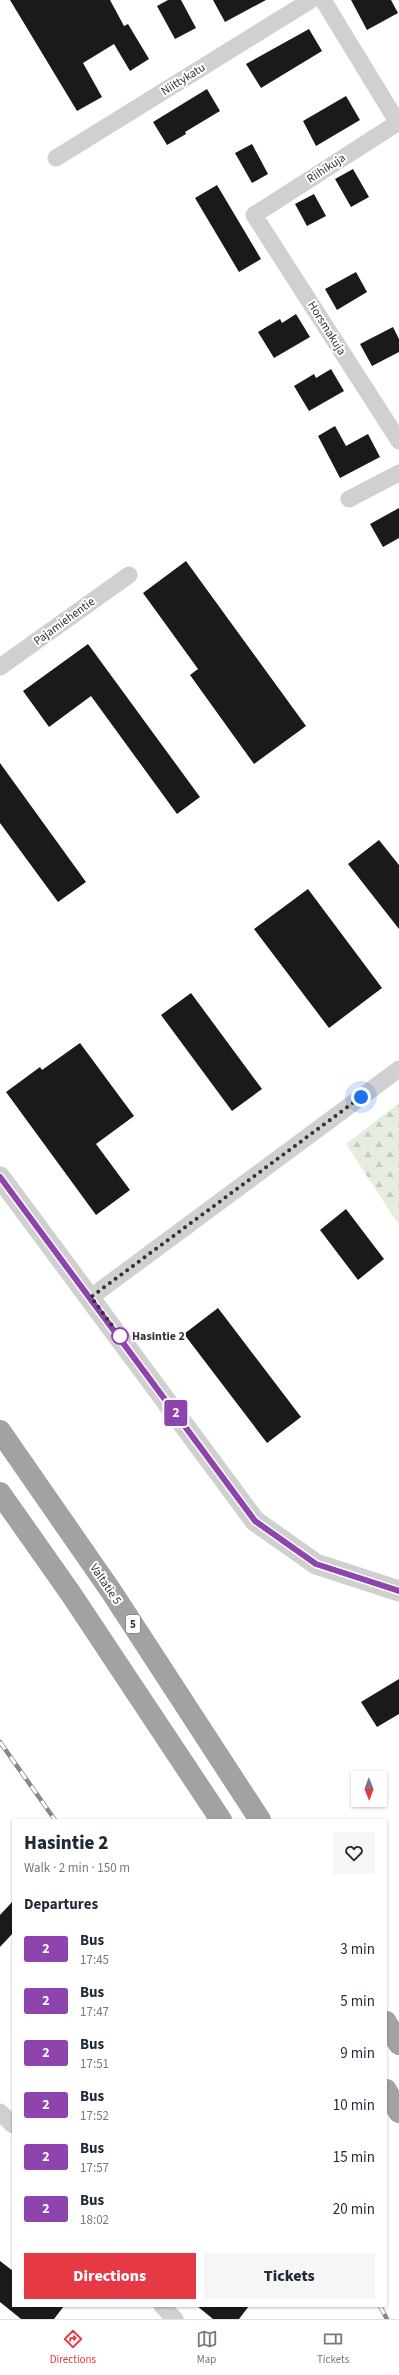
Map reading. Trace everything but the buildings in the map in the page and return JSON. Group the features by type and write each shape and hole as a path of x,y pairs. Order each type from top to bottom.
{"highway":[{"name":"Valtatie 5","path":"0,1431 111,1591 259,1819"},
{"path":"0,1493 75,1601 220,1819"},
{"path":"387,2024 399,2044"},
{"path":"387,2092 399,2112"}],"street":[{"name":"Niittykatu","path":"56,158 311,0"},
{"path":"323,0 398,122"},
{"name":"Riihikuja","path":"254,215 398,122"},
{"name":"Horsmakuja","path":"254,215 399,441"},
{"path":"349,499 399,473"},
{"name":"Pajamiehentie","path":"0,667 128,575"},
{"path":"91,1297 399,1069"},
{"path":"0,1177 91,1297 255,1521 316,1564 399,1591"},
{"path":"0,2112 12,2124"},
{"path":"163,2307 175,2319"}],"green space":[{"path":"399,1103 399,1225 346,1144"}],"railway":[{"path":"0,1742 54,1819"},
{"path":"381,2307 387,2319"}],"bus line":[{"name":"2","path":"0,1177 91,1297 255,1521 316,1564 399,1591"}],"place":[{"name":"Hasintie 2","path":"120,1336"}],"route":[{"path":"120,1336 91,1297 108,1286 361,1097"}]}
